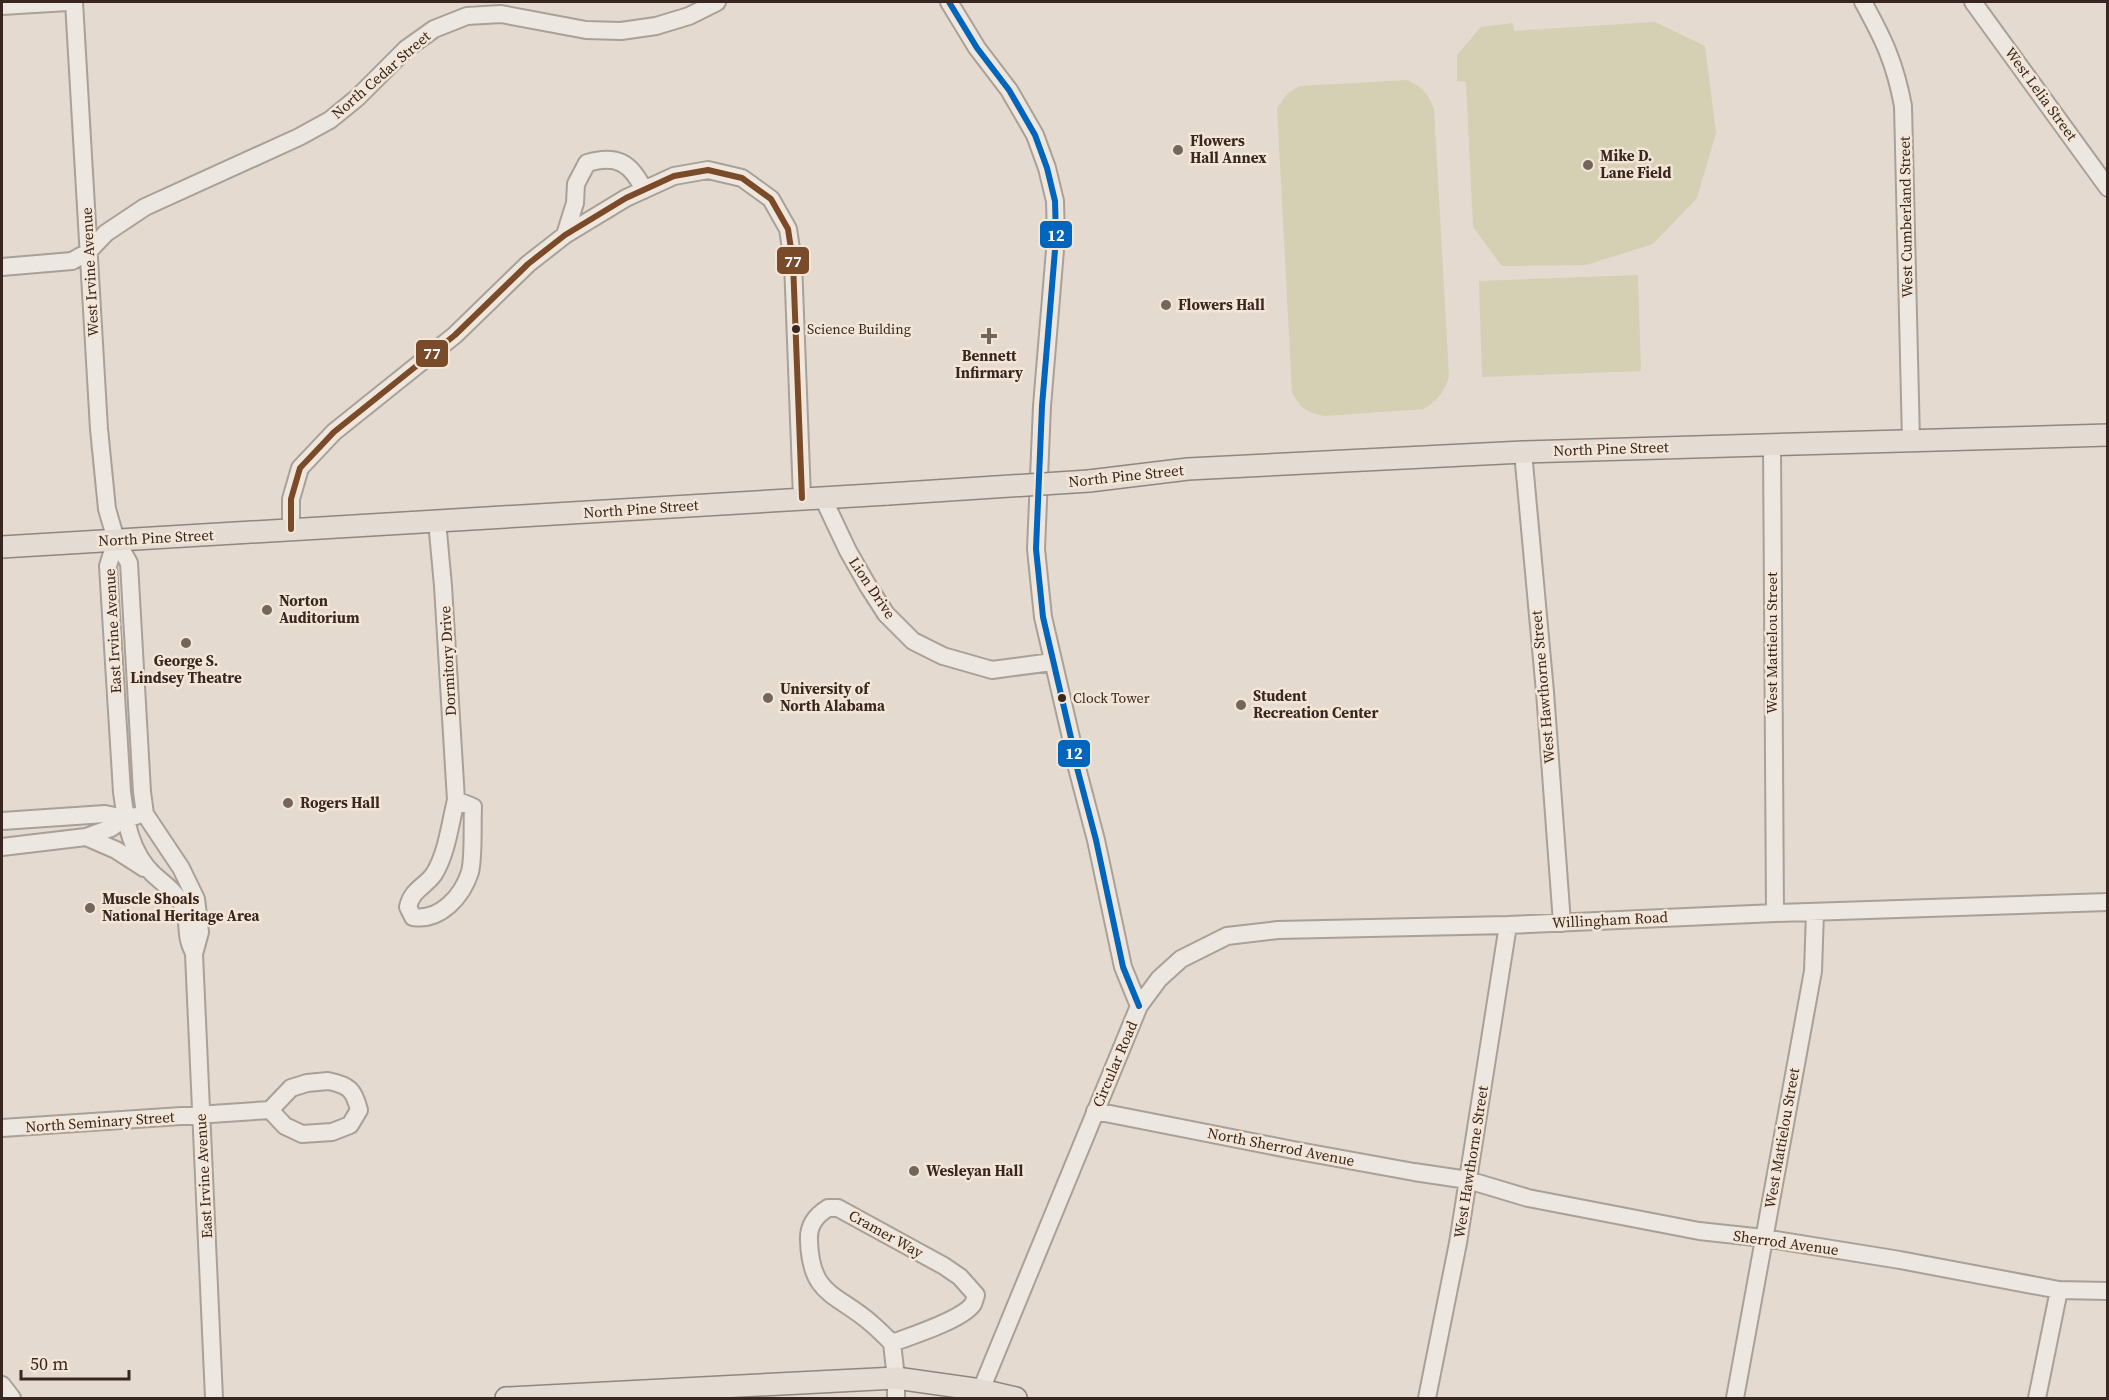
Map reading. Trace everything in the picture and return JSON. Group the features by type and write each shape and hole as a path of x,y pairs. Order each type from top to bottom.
{"main road":[{"name":"North Pine Street","path":"2,547 1089,481 1188,469 1523,452 2108,435"},
{"path":"506,1398 896,1388 981,1390 1016,1398"}],"street":[{"path":"2,6 68,2"},
{"name":"West Irvine Avenue","path":"74,2 99,429 107,509 116,540"},
{"name":"North Cedar Street","path":"2,267 72,261 88,252 106,233 145,207 299,137 330,120 357,98 406,49 434,29 466,16 501,14 586,30 621,31 667,23 689,16 717,2"},
{"name":"Circular Road","path":"949,2 977,48 1010,90 1035,135 1047,168 1055,201 1056,248 1042,406 1036,549 1042,617 1096,840 1123,967 1139,1006 981,1390"},
{"name":"West Cumberland Street","path":"1863,2 1884,40 1896,72 1903,106 1911,441"},
{"name":"West Lelia Street","path":"1973,2 2108,188"},
{"path":"565,235 575,203 576,184 587,163 603,158 623,162 637,176 644,190"},
{"path":"291,529 291,500 300,468 334,432 455,335 528,264 590,218 674,176 708,170 742,178 771,199 788,229 793,262 812,497"},
{"name":"West Mattielou Street","path":"1772,444 1774,913"},
{"name":"West Hawthorne Street","path":"1523,452 1544,682 1562,923"},
{"name":"Lion Drive","path":"812,497 886,614 913,641 943,656 992,670 1052,662"},
{"name":"Dormitory Drive","path":"437,521 456,800 446,842 433,874 410,897 408,907 413,917 425,918 443,911 460,893 470,871 473,807 456,800"},
{"name":"East Irvine Avenue","path":"116,540 129,563 145,814 182,868 196,899 200,932 194,954"},
{"name":"East Irvine Avenue","path":"116,540 108,566 125,818 135,852 183,905 194,954 214,1398"},
{"path":"125,818 111,828 86,837 5,846 3,821 105,814 125,818 145,814"},
{"path":"86,837 116,850 151,872"},
{"name":"Willingham Road","path":"1139,1006 1158,979 1181,959 1227,936 1278,930 1508,925 1774,913 2108,902"},
{"name":"West Mattielou Street","path":"1735,1398 1813,971 1815,912"},
{"name":"West Hawthorne Street","path":"1427,1398 1458,1243 1508,925"},
{"path":"328,1081 342,1084 355,1094 359,1110 350,1125 332,1132 302,1134 285,1126 270,1110 291,1088 307,1083 328,1081"},
{"name":"North Seminary Street","path":"2,1128 270,1110"},
{"name":"North Sherrod Avenue","path":"1095,1111 1304,1152 1468,1180"},
{"name":"Sherrod Avenue","path":"1468,1180 1528,1197 1699,1231 1764,1238 1900,1260 2059,1290 2108,1291"},
{"name":"Cramer Way","path":"828,1208 838,1208 944,1266 960,1277 976,1295 974,1303 964,1312 892,1343 872,1323 828,1293 816,1279 810,1263 808,1233 813,1221 828,1208"},
{"path":"2037,1398 2059,1290"},
{"path":"892,1343 896,1388"},
{"path":"2,1385 12,1398"}],"shaded area":[{"name":"Mike D. Lane Field","path":"1655,22 1705,46 1716,133 1697,198 1653,244 1586,265 1502,266 1473,227 1466,82 1457,81 1457,55 1481,27 1513,23 1514,31"},
{"path":"1407,80 1424,91 1434,109 1449,377 1440,395 1424,409 1318,415 1301,406 1292,392 1277,108 1287,94 1300,86"},
{"path":"1638,275 1641,371 1482,377 1479,281"}],"transit line":[{"name":"12","path":"949,2 977,48 1009,90 1035,135 1047,168 1055,201 1056,238 1042,406 1036,549 1043,617 1076,764 1096,840 1123,967 1139,1006"},
{"name":"77","path":"291,529 291,499 300,468 334,432 455,335 528,264 565,235 626,198 674,176 708,170 742,178 771,199 788,229 793,262 802,498"}],"place":[{"name":"Flowers Hall Annex","path":"1178,150"},
{"name":"Mike D. Lane Field","path":"1588,165"},
{"name":"Flowers Hall","path":"1166,305"},
{"name":"Science Building","path":"796,329"},
{"name":"Bennett Infirmary","path":"989,336"},
{"name":"Norton Auditorium","path":"267,610"},
{"name":"George S. Lindsey Theatre","path":"186,643"},
{"name":"University of North Alabama","path":"768,698"},
{"name":"Clock Tower","path":"1062,698"},
{"name":"Student Recreation Center","path":"1241,705"},
{"name":"Rogers Hall","path":"288,803"},
{"name":"Muscle Shoals National Heritage Area","path":"90,908"},
{"name":"Wesleyan Hall","path":"914,1171"}]}
